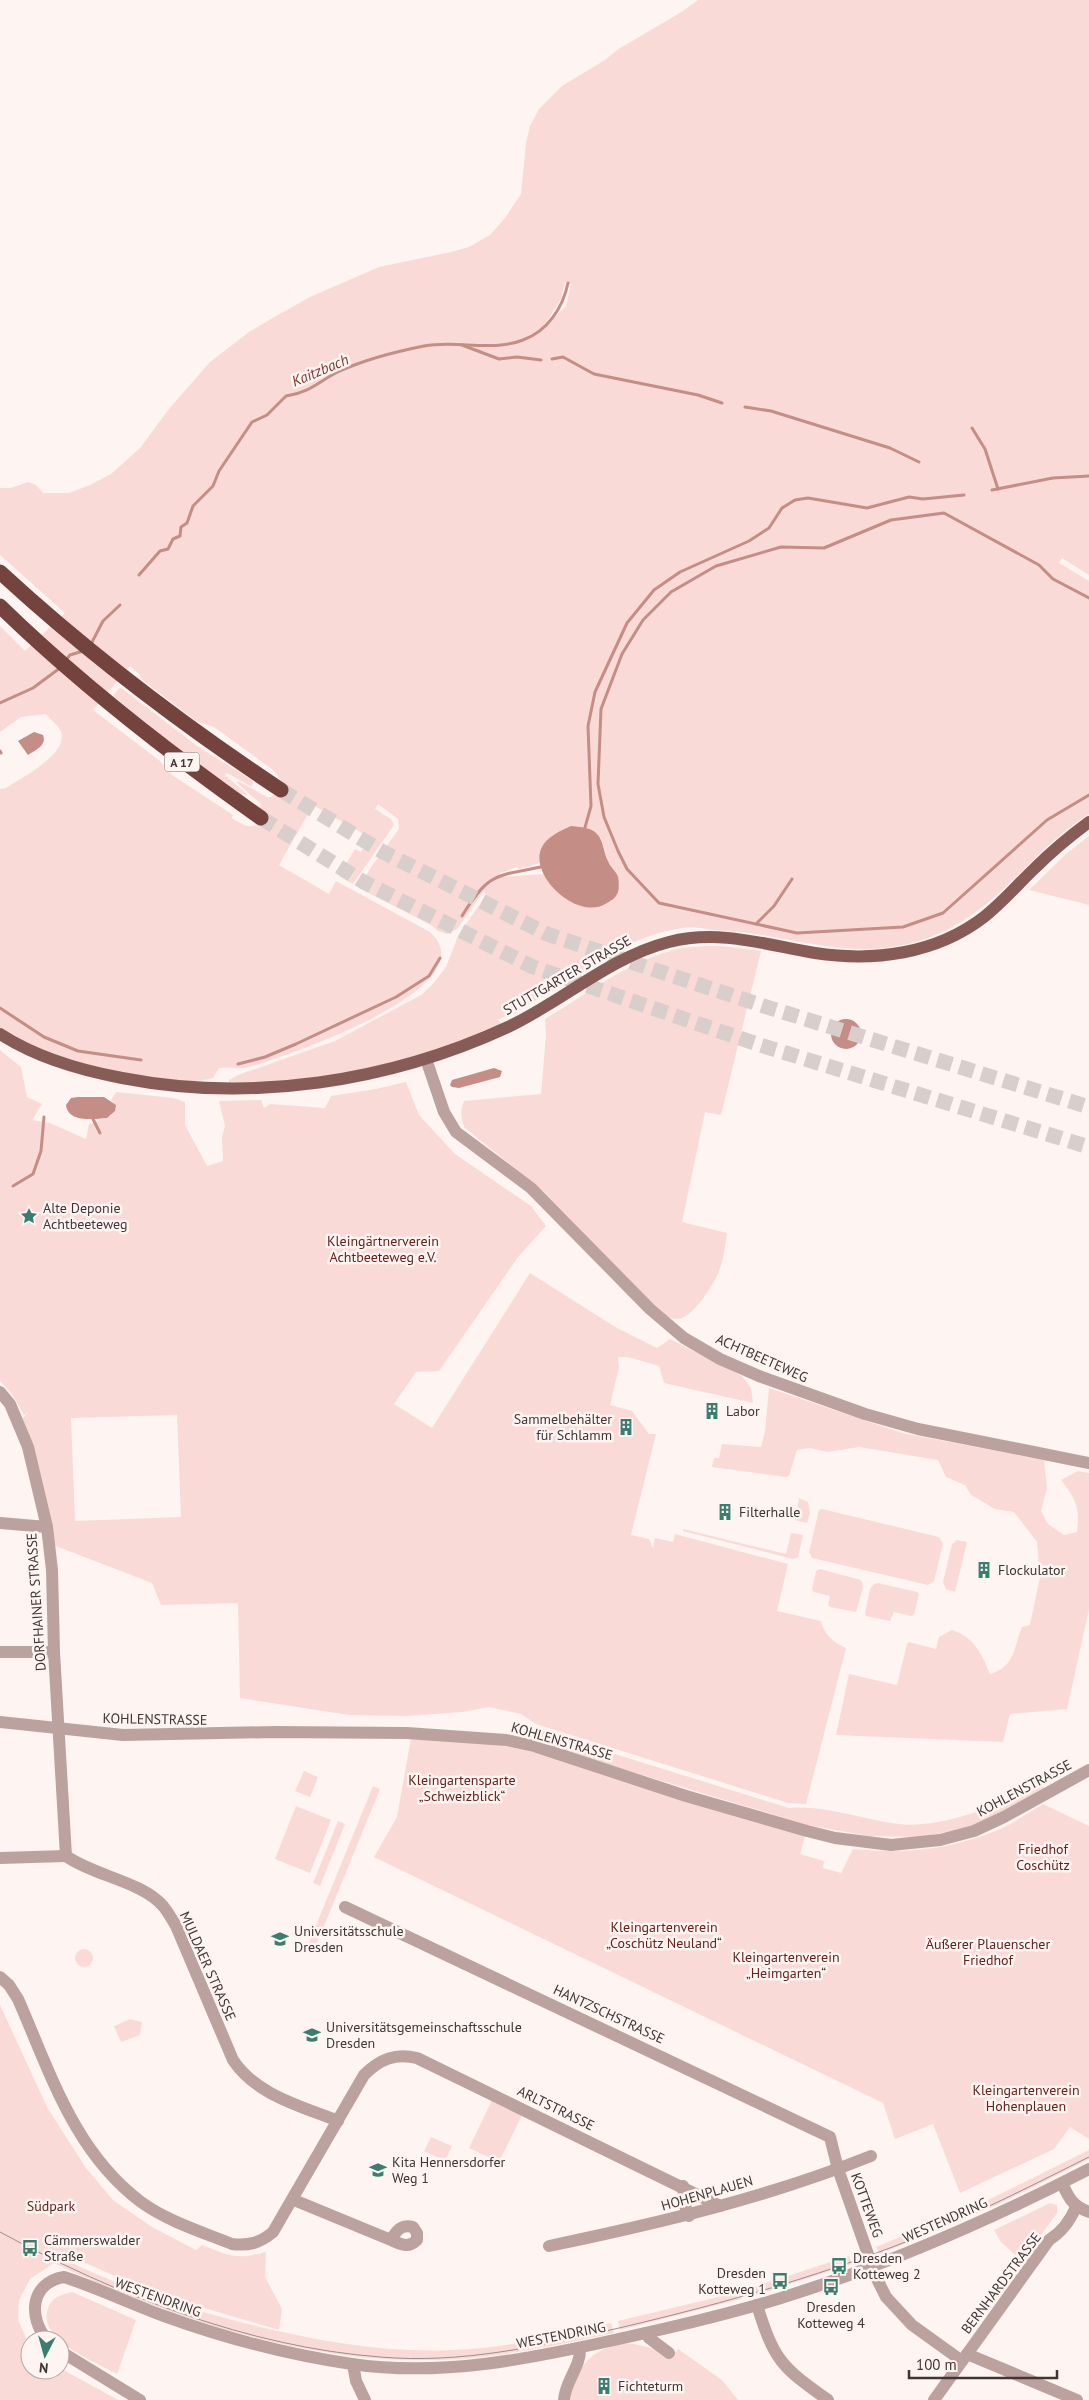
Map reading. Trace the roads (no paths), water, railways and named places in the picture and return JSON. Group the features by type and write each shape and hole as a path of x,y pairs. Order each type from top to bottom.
{"highway":[{"name":"A 17","path":"0,572 50,618 124,680 200,737 280,790"},
{"name":"A 17","path":"0,606 33,638 107,703 181,761 261,818"}],"main road":[{"name":"STUTTGARTER STRASSE","path":"0,1034 31,1051 60,1063 95,1073 171,1085 243,1088 295,1085 378,1072 426,1059 519,1021 548,1007 619,962 644,950 671,941 690,938 734,937 820,953 859,957 905,952 932,944 955,934 981,919 1003,901 1060,844 1089,822"}],"street":[{"name":"ACHTBEETEWEG","path":"426,1059 444,1112 456,1132 531,1188 638,1297 684,1338 720,1359 759,1376 865,1414 918,1429 1089,1463"},
{"name":"DORFHAINER STRASSE","path":"0,1392 10,1404 28,1447 46,1528 52,1570 58,1729"},
{"path":"0,1523 46,1528"},
{"path":"0,1652 54,1652"},
{"name":"KOHLENSTRASSE","path":"0,1722 58,1729 152,1736 274,1732 407,1733 506,1740 534,1746 686,1796 807,1831 835,1838 892,1845 940,1840 974,1831 1004,1818 1089,1770"},
{"path":"0,1858 66,1856 58,1729"},
{"name":"MULDAER STRASSE","path":"66,1856 79,1865 143,1891 163,1906 176,1926 232,2060 240,2072 250,2081 267,2091 338,2121"},
{"name":"HANTZSCHSTRASSE","path":"345,1906 830,2137 838,2169"},
{"path":"0,1977 9,1985 18,1999 65,2111 81,2138 113,2176 143,2203 214,2237 242,2245 257,2243 274,2232 338,2121"},
{"name":"ARLTSTRASSE","path":"338,2121 364,2075 374,2066 398,2055 417,2058 720,2206"},
{"name":"HOHENPLAUEN","path":"548,2246 689,2216 838,2169 871,2156"},
{"name":"KOTTEWEG","path":"838,2169 880,2286 893,2308 912,2325 965,2357 1077,2400"},
{"path":"1089,2169 1062,2183 1069,2200 1076,2207 1089,2212"},
{"name":"WESTENDRING","path":"38,2330 35,2306 38,2293 52,2279 64,2278 162,2315 220,2334 353,2364 394,2368 449,2368 497,2363 580,2348 756,2305 914,2251 1062,2183"},
{"path":"682,2186 685,2206 689,2216"},
{"path":"294,2200 391,2240"},
{"name":"BERNHARDSTRASSE","path":"934,2400 1049,2240 1059,2234 1069,2221 1076,2207"},
{"path":"756,2305 769,2342 780,2362 798,2379 828,2400"},
{"path":"646,2333 649,2338 669,2353"},
{"path":"564,2400 566,2387 580,2357 580,2348"},
{"path":"70,2357 140,2400"},
{"path":"353,2364 356,2380 365,2400"}],"waterway":[{"name":"Kaitzbach","path":"139,575 160,551 168,549 173,539 180,536 181,527 187,523 193,506 213,486 219,471 252,422 267,415 286,396 302,392 349,367 404,350 449,344 499,345 523,340 540,331 553,317 566,292 568,283"},
{"path":"462,345 499,359 517,357 541,360"},
{"path":"552,359 563,357 594,374 698,395 722,403"},
{"path":"745,407 771,411 890,448 919,462"},
{"path":"972,428 985,449 998,489"},
{"path":"992,490 1053,478 1089,476"},
{"path":"584,831 591,806 588,726 595,692 627,623 654,590 680,572 749,541 769,528 782,508 795,500 808,498 867,508 909,497 923,499 964,495"},
{"path":"1089,598 1053,579 1039,565 944,513 891,520 824,548 781,547 716,566 671,592 643,620 622,654 601,709 598,784 604,817 627,869 659,903 797,933 903,927 943,913 1047,820 1089,795"},
{"name":"Kaitzbach","path":"91,644 103,621 120,605"},
{"name":"Kaitzbach","path":"65,661 70,655 83,651"},
{"name":"Kaitzbach","path":"0,703 33,688 60,668"},
{"path":"462,916 486,884 502,875 541,867 542,865"},
{"path":"756,924 774,906 792,879"},
{"path":"238,1064 265,1057 296,1044 396,997 429,976 440,958"},
{"path":"0,1008 44,1037 78,1051 141,1060"},
{"path":"13,1186 33,1174 41,1151 44,1117"},
{"path":"93,1119 100,1133"}],"tunnel":[{"path":"281,790 383,852 547,934 770,1008 1089,1107"},
{"path":"261,818 362,881 533,967 760,1045 1089,1147"}],"tram line":[{"path":"0,2232 90,2277 136,2297 232,2330 281,2342 380,2357 411,2359 471,2356 530,2347 619,2328 817,2274 933,2231 992,2205 1089,2157"}],"place":[{"name":"Alte Deponie Achtbeeteweg","path":"29,1216"},
{"name":"Labor","path":"712,1411"},
{"name":"Sammelbehälter für Schlamm","path":"626,1427"},
{"name":"Filterhalle","path":"725,1512"},
{"name":"Flockulator","path":"984,1570"},
{"name":"Universitätsschule Dresden","path":"280,1939"},
{"name":"Universitätsgemeinschaftsschule Dresden","path":"312,2035"},
{"name":"Kita Hennersdorfer Weg 1","path":"378,2170"},
{"name":"Cämmerswalder Straße","path":"30,2248"},
{"name":"Dresden Kotteweg 2","path":"839,2266"},
{"name":"Dresden Kotteweg 1","path":"780,2281"},
{"name":"Dresden Kotteweg 4","path":"831,2287"},
{"name":"Fichteturm","path":"604,2386"}],"park label":[{"name":"Kleingärtnerverein Achtbeeteweg e.V.","path":"383,1250"},
{"name":"Kleingartensparte „Schweizblick“","path":"462,1788"},
{"name":"Friedhof Coschütz","path":"1043,1858"},
{"name":"Kleingartenverein „Coschütz Neuland“","path":"664,1935"},
{"name":"Äußerer Plauenscher Friedhof","path":"988,1952"},
{"name":"Kleingartenverein „Heimgarten“","path":"786,1965"},
{"name":"Kleingartenverein Hohenplauen","path":"1026,2098"},
{"name":"Südpark","path":"51,2206"}]}
